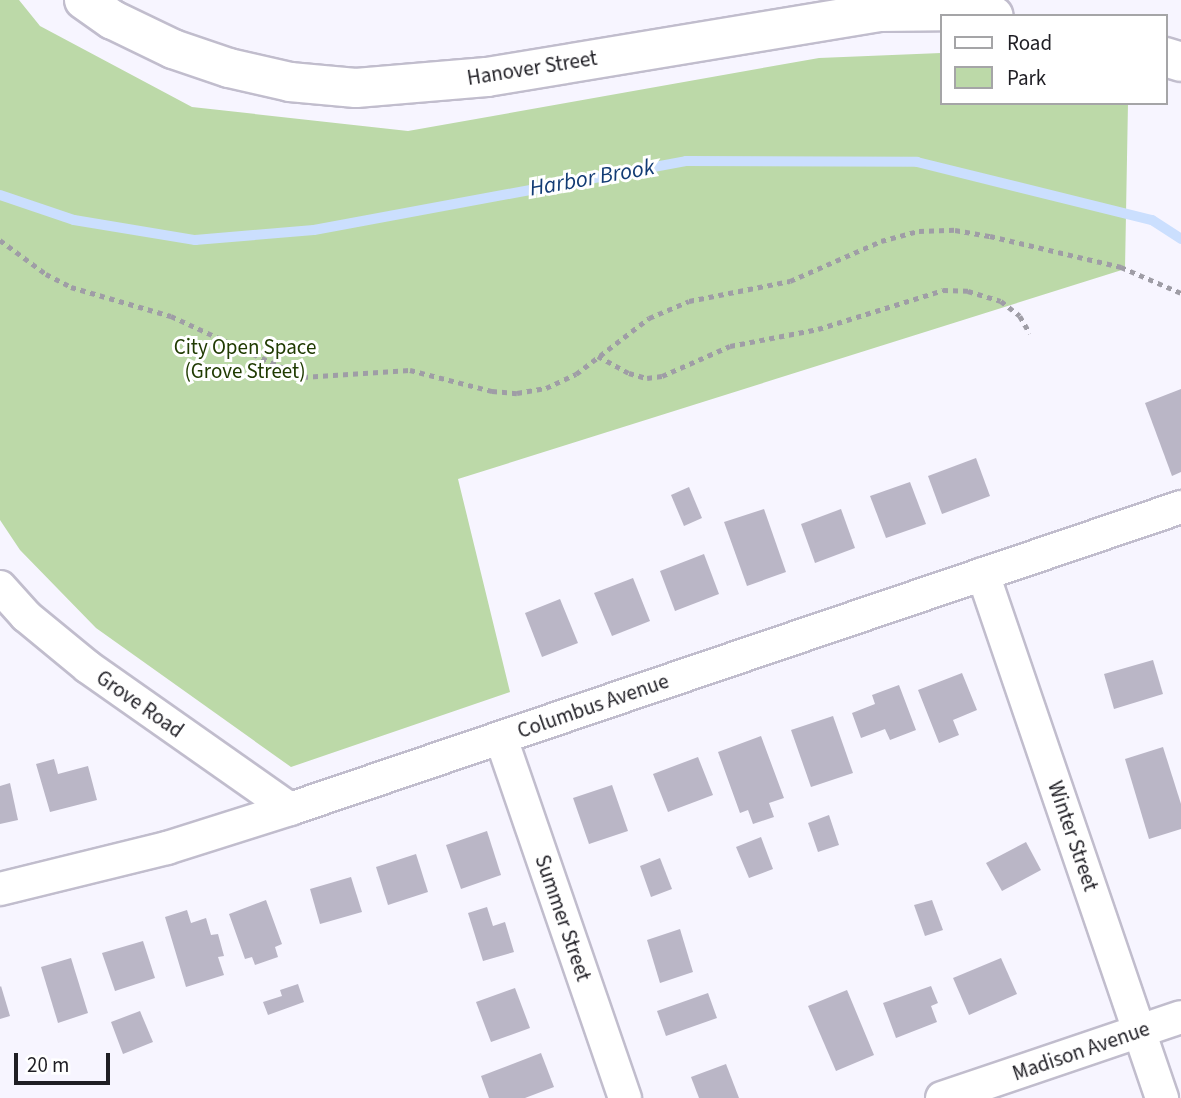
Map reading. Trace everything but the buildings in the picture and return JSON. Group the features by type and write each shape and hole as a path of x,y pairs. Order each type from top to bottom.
{"main road":[{"name":"Hanover Street","path":"84,0 113,20 173,49 229,68 290,82 356,88 487,76 880,12 962,11 981,14"}],"street":[{"name":"Columbus Avenue","path":"0,889 167,848 290,809 1181,507"},
{"name":"Winter Street","path":"983,574 1162,1098"},
{"name":"Grove Road","path":"0,587 26,616 88,667 290,809"},
{"name":"Summer Street","path":"501,738 625,1098"},
{"name":"Madison Avenue","path":"942,1098 1181,1017"}],"path":[{"path":"0,240 46,274 71,287 171,316 303,377 410,369 492,391 517,393 546,388 576,373 649,318 689,301 790,281 881,241 919,231 955,230 990,236 1121,267 1181,293"},
{"path":"598,356 629,373 647,378 662,376 730,346 818,329 943,290 968,291 1001,301 1020,316 1030,333"}],"green space":[{"name":"City Open Space (Grove Street)","path":"0,0 19,0 40,26 192,107 408,131 819,58 940,53 940,105 1128,105 1125,269 458,479 510,692 291,767 96,628 20,550 0,520"}],"waterway":[{"name":"Harbor Brook","path":"0,195 74,220 195,240 314,230 686,161 917,162 1152,220 1181,239"}]}
